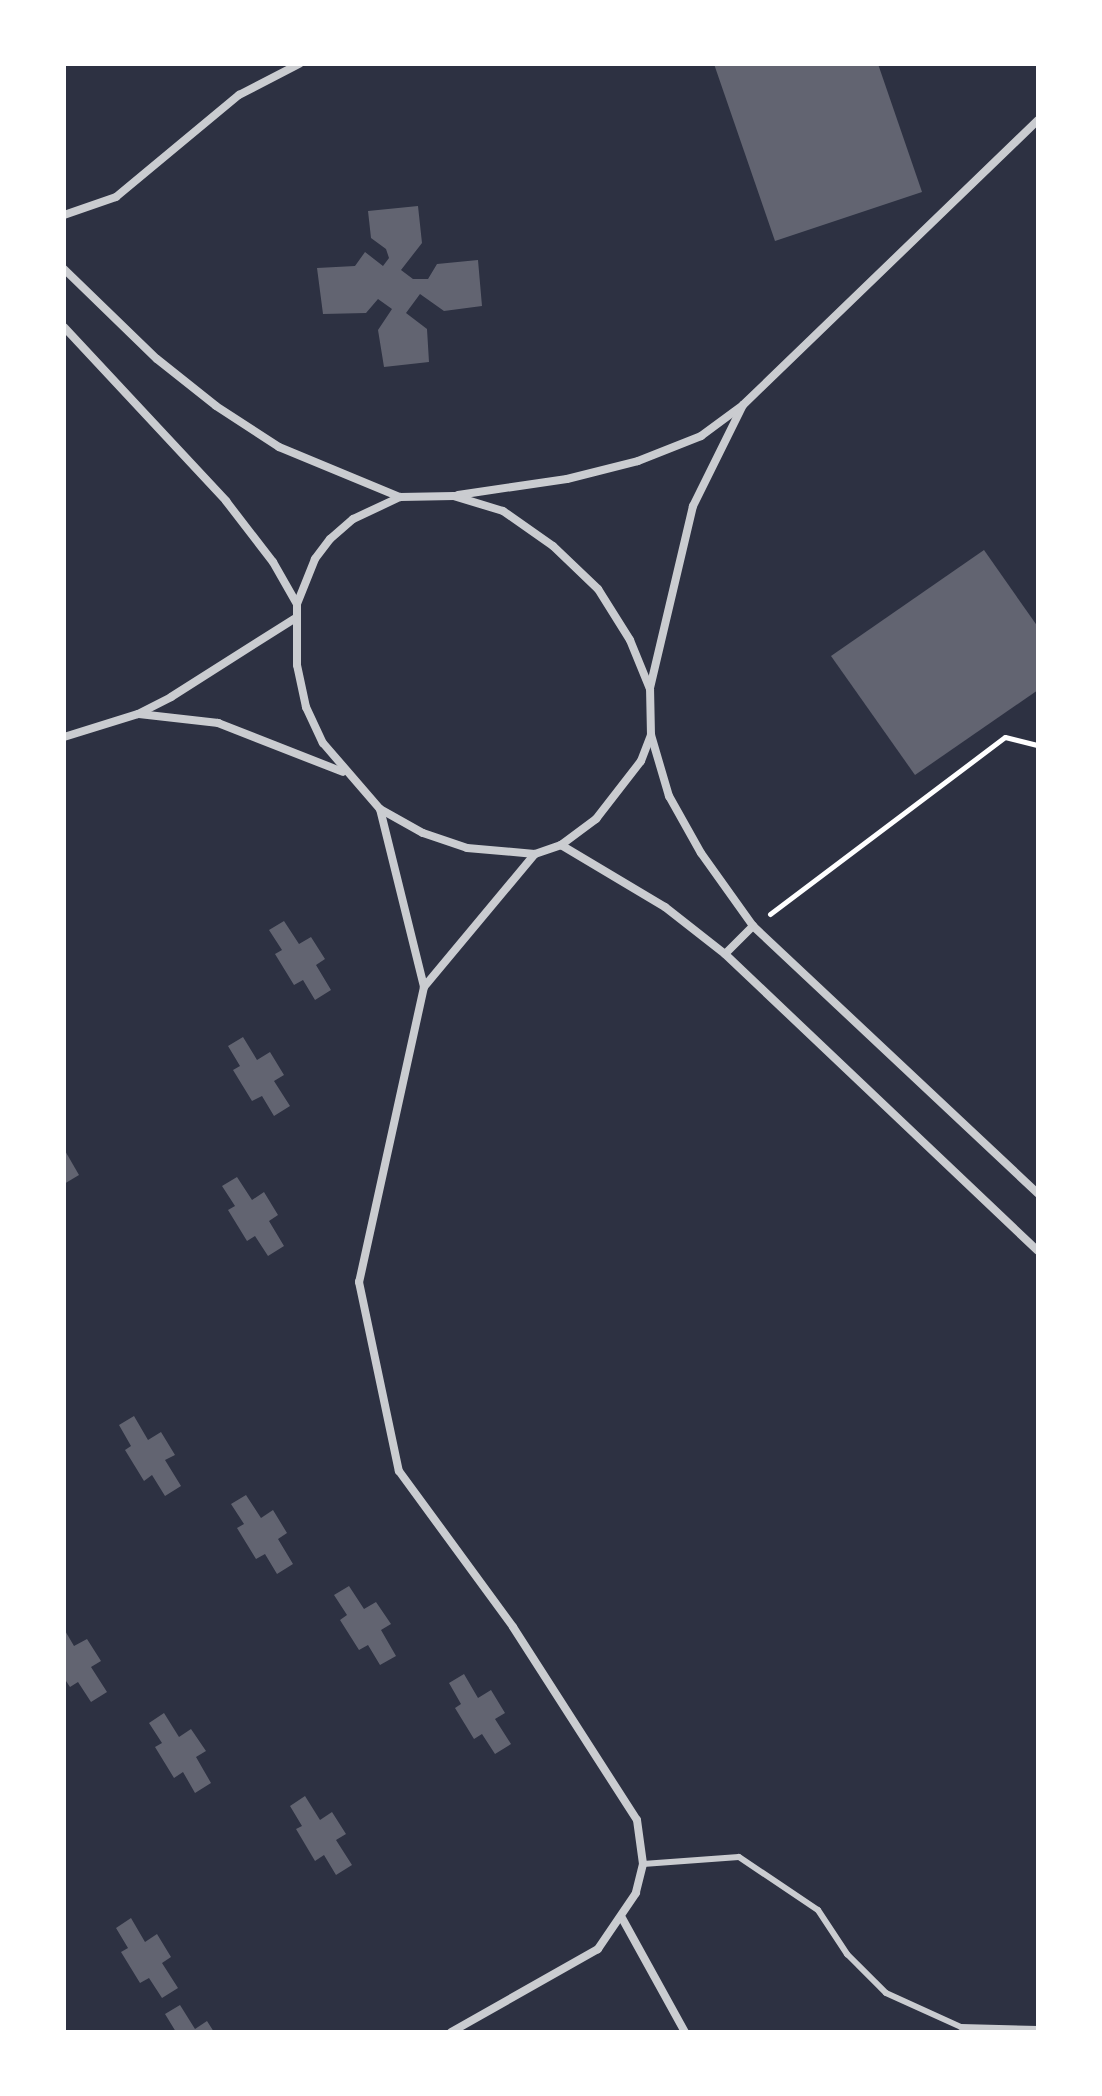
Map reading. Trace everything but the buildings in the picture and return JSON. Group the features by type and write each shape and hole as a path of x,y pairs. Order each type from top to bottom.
{"street":[{"path":"64,215 116,197 239,95 299,64"},
{"path":"64,269 157,359 216,406 279,447 400,497 454,496 567,479 638,461 701,436 743,405 1038,120"},
{"path":"64,327 226,501 273,562 297,604"},
{"path":"743,405 693,506 650,689 651,735 669,796 701,853 753,926 1038,1194"},
{"path":"454,496 503,511 553,546 598,589 630,640 650,689"},
{"path":"400,497 353,519 330,539 315,559 294,619 306,707 343,772 380,809 423,833 467,848 535,854 561,845 596,819 619,793 651,735"},
{"path":"64,737 138,714 225,667 294,619"},
{"path":"138,714 218,723 343,772"},
{"path":"380,809 424,987 359,1282 399,1471 513,1627 637,1820 643,1864 622,1918 598,1949 451,2032"},
{"path":"561,845 665,907 725,954 1038,1251"},
{"path":"424,987 535,854"},
{"path":"725,954 753,926"},
{"path":"622,1918 685,2032"}],"lane":[{"path":"643,1864 739,1857 818,1910 847,1954 886,1993 961,2027 1038,2029"}],"path":[{"path":"753,926 1005,737 1038,745"}]}
